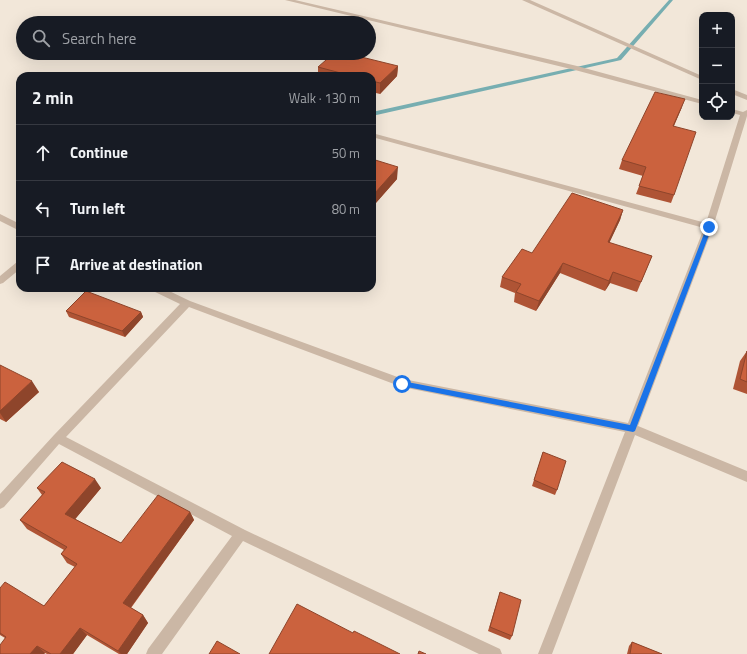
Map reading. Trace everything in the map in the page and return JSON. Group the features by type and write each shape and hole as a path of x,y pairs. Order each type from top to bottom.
{"street":[{"path":"288,0 356,16"},
{"path":"525,0 699,77"},
{"path":"376,21 577,68 699,101"},
{"path":"735,92 747,98"},
{"path":"545,654 633,429 709,227 745,113 735,111"},
{"path":"376,136 709,227"},
{"path":"0,217 16,226"},
{"path":"0,281 16,267"},
{"path":"163,292 187,303 402,384 633,429 747,477"},
{"path":"0,503 58,438 187,303"},
{"path":"58,438 241,534 495,654"},
{"path":"153,654 241,534"}],"building":[{"path":"326,60 374,60 398,66 380,83 376,82 376,72 337,72 318,67"},
{"path":"655,92 685,99 673,126 696,132 674,195 639,186 646,167 622,160"},
{"path":"376,160 398,167 376,192"},
{"path":"572,193 623,210 608,242 652,256 641,282 613,272 609,281 563,263 539,301 516,292 521,284 502,277 522,249 532,253"},
{"path":"85,292 89,292 141,312 122,331 66,311"},
{"path":"747,351 747,382 740,379"},
{"path":"0,365 32,381 0,411"},
{"path":"543,452 566,461 557,490 534,480"},
{"path":"62,462 95,479 65,514 121,543 158,495 190,512 123,603 143,615 118,651 80,628 60,654 51,654 37,646 30,654 0,654 0,645 6,637 0,633 0,588 5,582 44,606 77,564 61,554 67,547 20,520 45,492 37,488"},
{"path":"500,592 521,600 512,636 490,627"},
{"path":"297,604 353,633 354,631 400,654 269,654"},
{"path":"217,641 240,654 209,654"},
{"path":"632,642 662,654 630,654"},
{"path":"419,651 426,654 418,654"}],"waterway":[{"path":"376,113 619,59 671,0"}],"route":[{"path":"402,384 633,429 709,227"}]}
